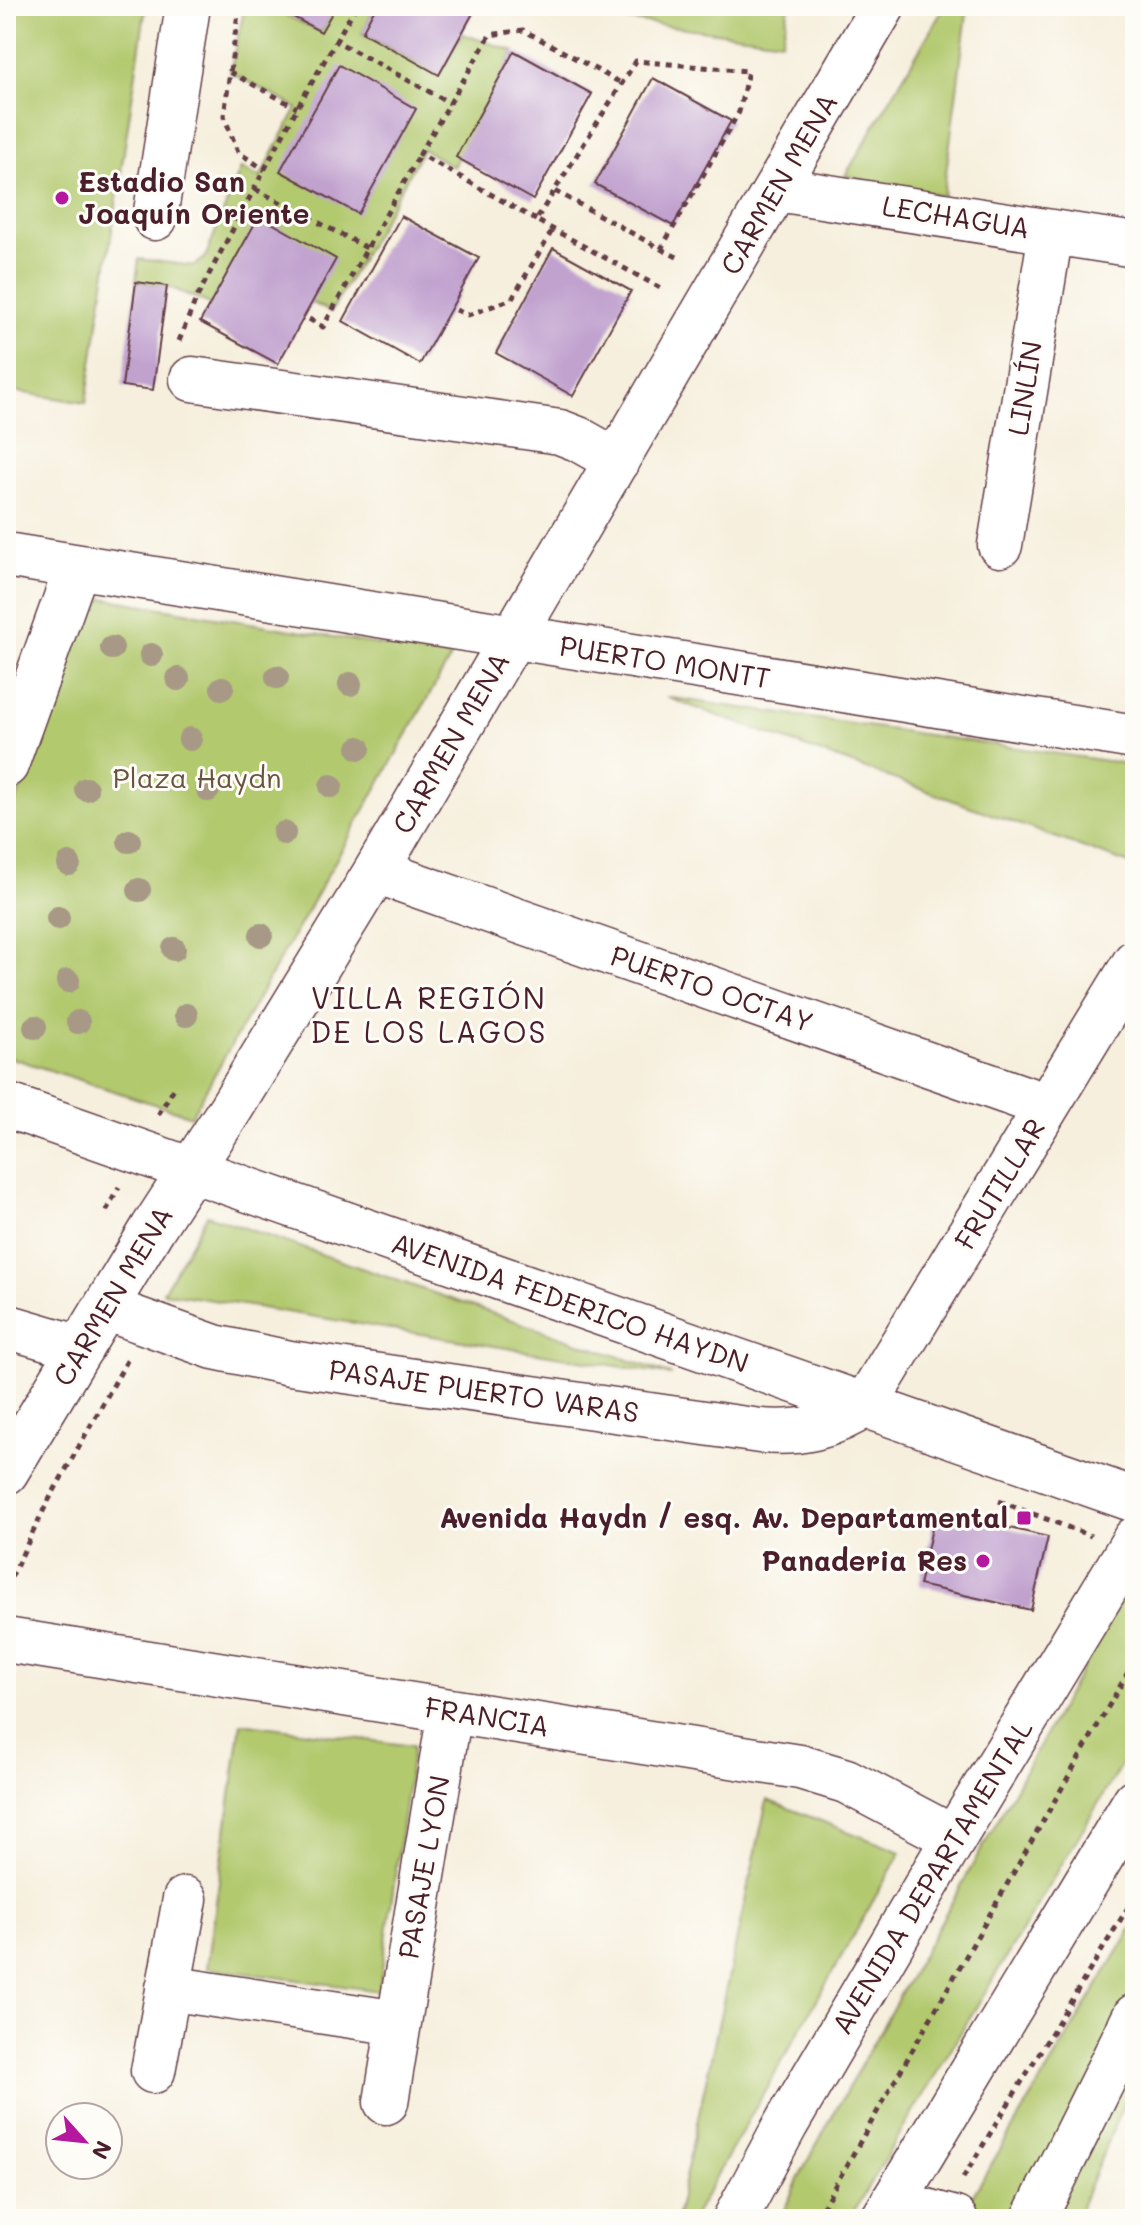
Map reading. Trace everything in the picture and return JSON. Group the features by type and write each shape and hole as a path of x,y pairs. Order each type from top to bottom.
{"street":[{"path":"155,218 188,6"},
{"name":"CARMEN MENA","path":"6,1472 376,871 883,6"},
{"name":"LECHAGUA","path":"777,189 1135,245"},
{"name":"LINLÍN","path":"1000,545 1051,232"},
{"path":"192,379 560,432 617,461"},
{"name":"PUERTO MONTT","path":"6,555 1135,737"},
{"path":"6,765 77,567"},
{"name":"PUERTO OCTAY","path":"376,871 1047,1106"},
{"name":"FRUTILLAR","path":"865,1405 1135,962"},
{"name":"AVENIDA FEDERICO HAYDN","path":"6,1105 1135,1500"},
{"name":"PASAJE PUERTO VARAS","path":"105,1308 214,1347 253,1356 760,1431 781,1433 825,1427 865,1405"},
{"path":"6,1326 81,1348"},
{"name":"AVENIDA DEPARTAMENTAL","path":"735,2219 786,2124 954,1838 1132,1545"},
{"name":"FRANCIA","path":"6,1640 823,1773 865,1790 954,1838"},
{"name":"PASAJE LYON","path":"386,2102 450,1711"},
{"path":"948,2217 888,2211 1129,1823"},
{"path":"153,2071 185,1899"},
{"path":"168,1988 398,2023"},
{"path":"1034,2219 1135,2016"}],"path":[{"path":"239,6 224,116 238,152 265,170"},
{"path":"192,379 178,343 196,299 297,108 356,6"},
{"path":"309,319 323,327 490,35 523,30 621,83"},
{"path":"336,41 450,103"},
{"path":"536,220 636,61 748,71 739,112 661,249"},
{"path":"230,72 297,108"},
{"path":"420,154 664,290"},
{"path":"255,189 367,248"},
{"path":"555,191 681,259"},
{"path":"456,310 468,315 512,299 553,229"},
{"path":"993,1498 1132,1545"},
{"path":"816,2219 1135,1660"},
{"path":"948,2217 1135,1896"}],"green space":[{"name":"Estadio San Joaquín Oriente","path":"6,6 146,6 86,403 6,390"},
{"path":"245,6 266,6 321,32 336,6 376,6 362,33 439,75 462,34 514,51 453,167 423,149 331,312 312,303 210,304 167,286 136,282 139,259 194,266 205,258 241,168 260,178 297,108 230,72"},
{"path":"595,6 789,6 782,41 594,16"},
{"path":"945,6 968,6 943,196 845,176"},
{"name":"Plaza Haydn","path":"91,596 451,657 191,1116 6,1056 6,829"},
{"path":"666,697 1135,765 1135,866"},
{"path":"207,1215 672,1375 163,1292"},
{"path":"1135,1574 1135,1742 849,2219 780,2219 803,2169"},
{"path":"241,1723 413,1746 379,1991 207,1968"},
{"path":"767,1800 901,1852 692,2219 676,2219"},
{"path":"1135,1923 1135,2076 1076,2219 1001,2219 966,2207"}],"building":[{"path":"273,6 336,6 321,32"},
{"path":"376,6 477,6 439,75 362,32"},
{"path":"540,6 595,6 594,16"},
{"path":"514,51 592,94 533,200 456,157"},
{"path":"339,65 416,109 358,214 280,171"},
{"path":"653,78 731,121 673,226 595,184"},
{"path":"259,216 336,259 278,364 200,322"},
{"path":"401,216 479,258 420,364 343,321"},
{"path":"553,248 631,291 573,396 496,353"},
{"path":"136,282 167,286 153,390 122,386"},
{"name":"Panaderia Res","path":"936,1511 1048,1537 1031,1610 919,1585"}],"place":[{"name":"Estadio San Joaquín Oriente","path":"62,198"},
{"name":"Avenida Haydn / esq. Av. Departamental","path":"1024,1518"},
{"name":"Panaderia Res","path":"983,1561"}],"district":[{"name":"VILLA REGIÓN DE LOS LAGOS","path":"429,1016"}]}
